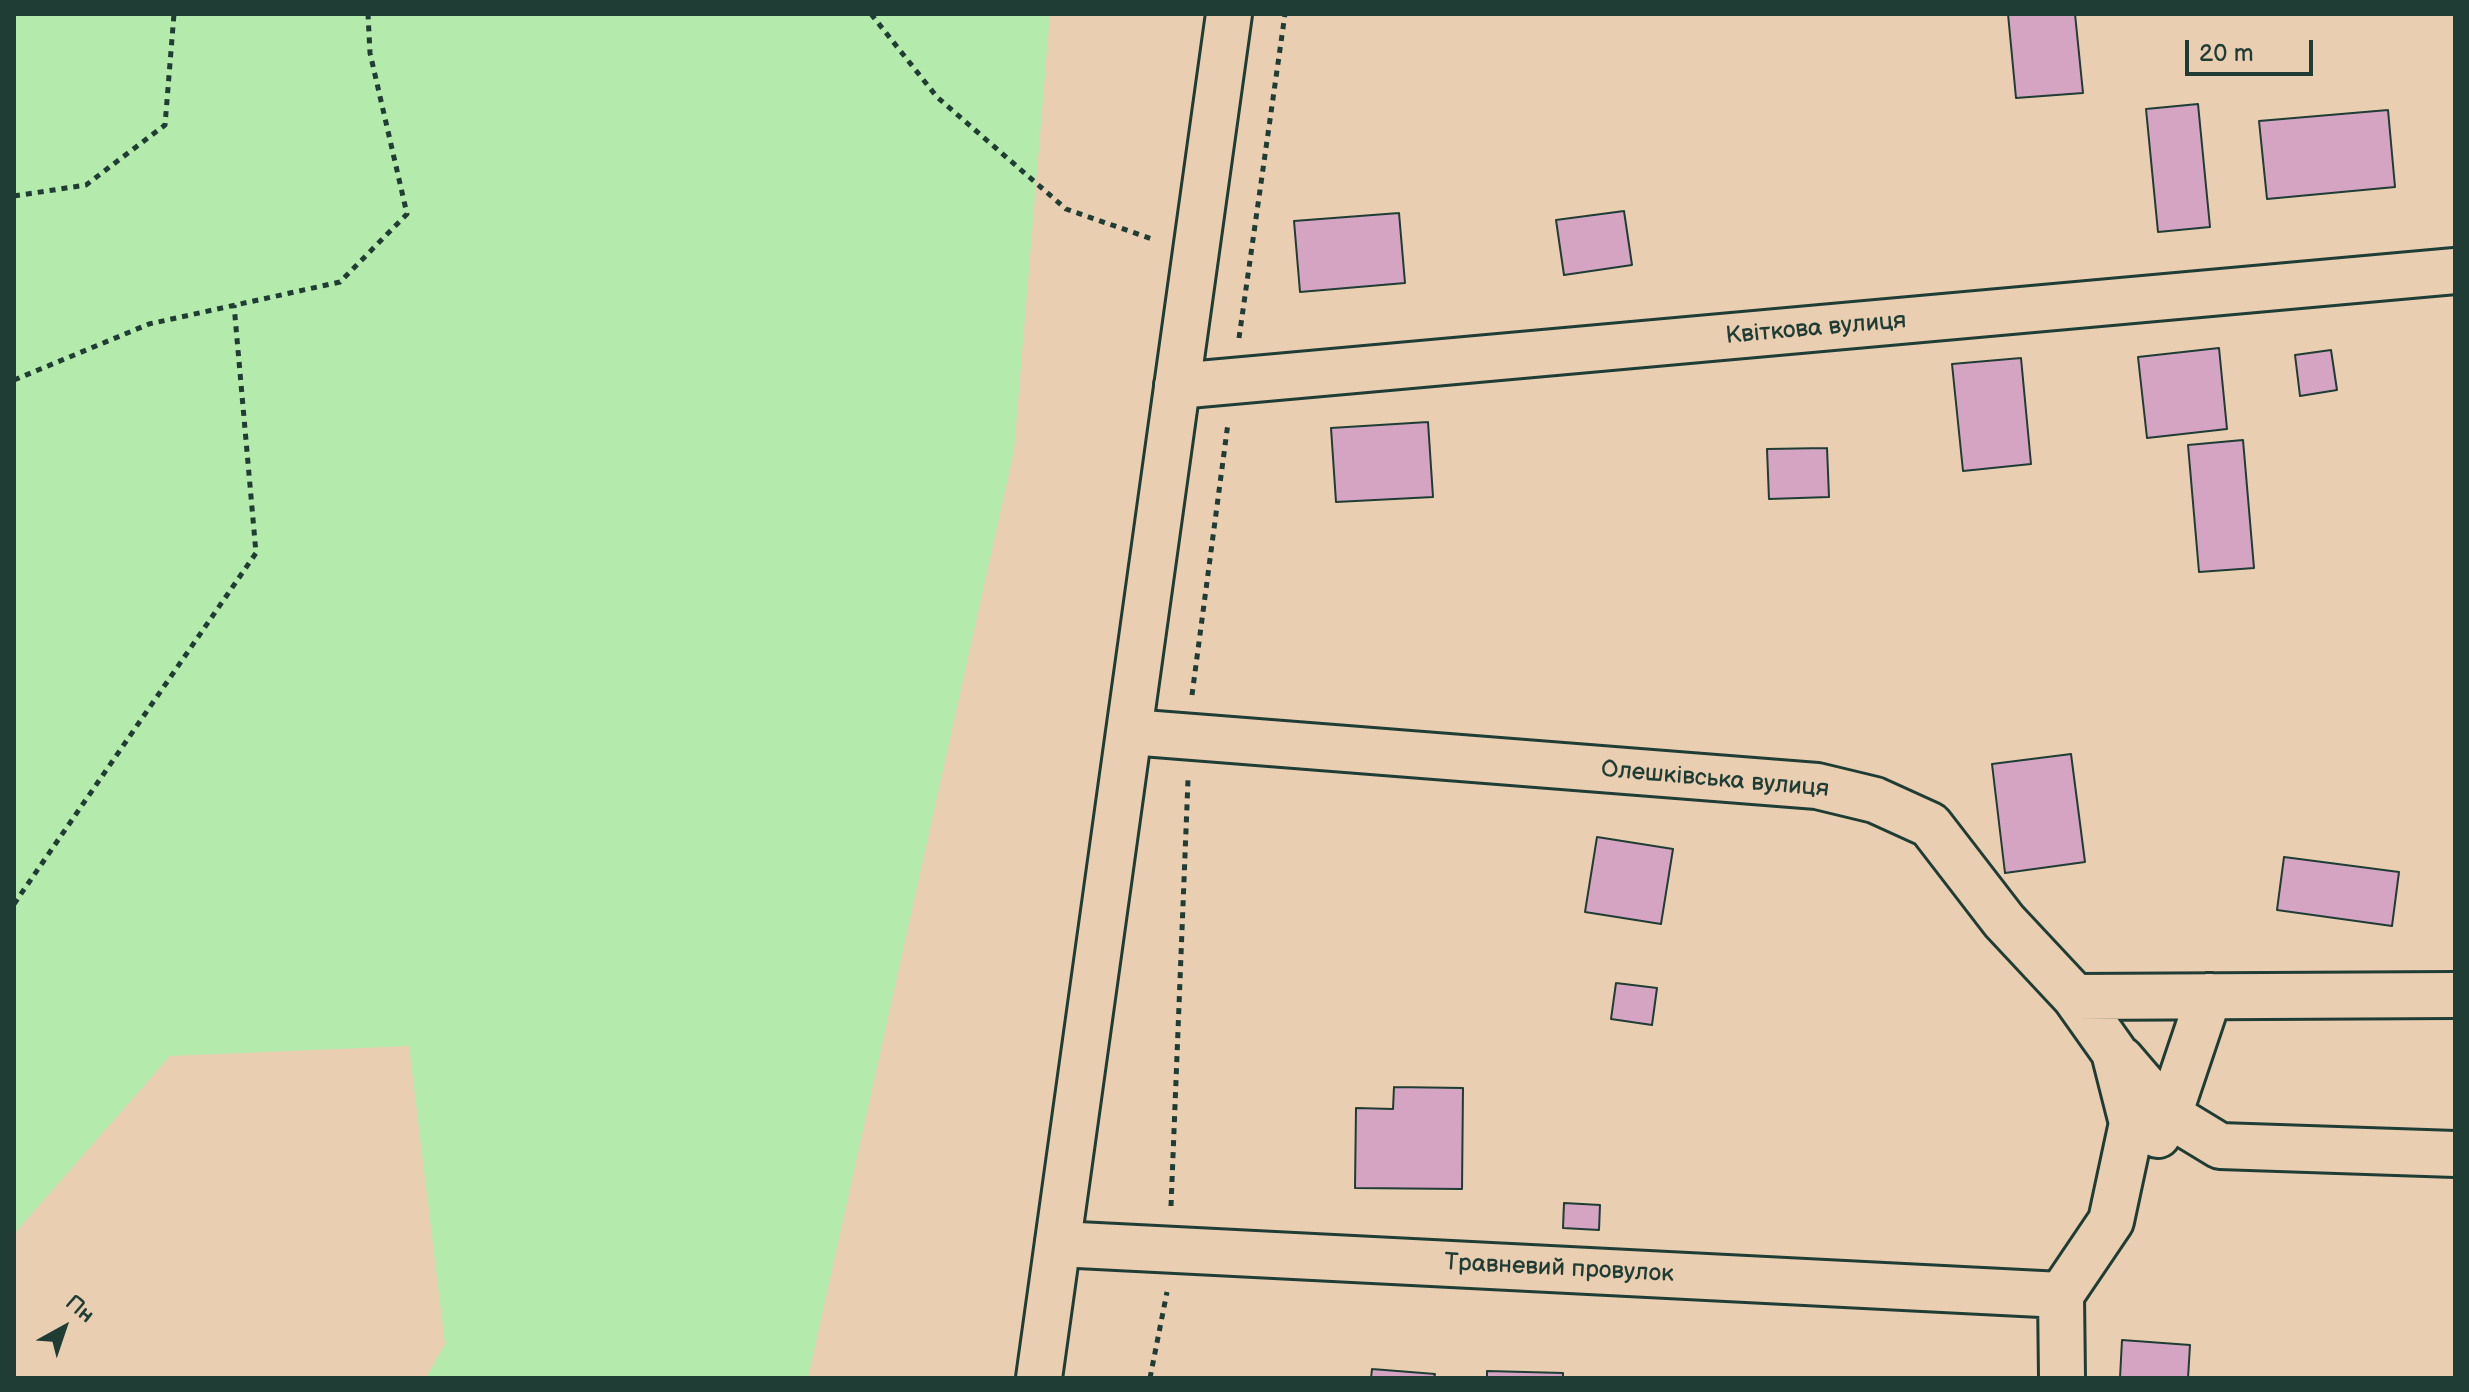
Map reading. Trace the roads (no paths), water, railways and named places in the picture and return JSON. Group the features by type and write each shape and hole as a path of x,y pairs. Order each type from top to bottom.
{"main road":[{"path":"1039,1378 1229,14"},
{"name":"Квіткова вулиця","path":"1177,386 2455,271"},
{"name":"Олешківська вулиця","path":"1130,732 1817,786 1875,800 1930,825 2004,921 2075,997 2114,1052 2169,1115 2220,1146 2455,1154"},
{"path":"2075,997 2455,995"},
{"path":"2062,1378 2061,1295 2111,1221 2169,1115 2209,996"},
{"path":"2111,1221 2132,1123 2114,1052"},
{"name":"Травневий провулок","path":"1058,1244 2061,1295"}]}
